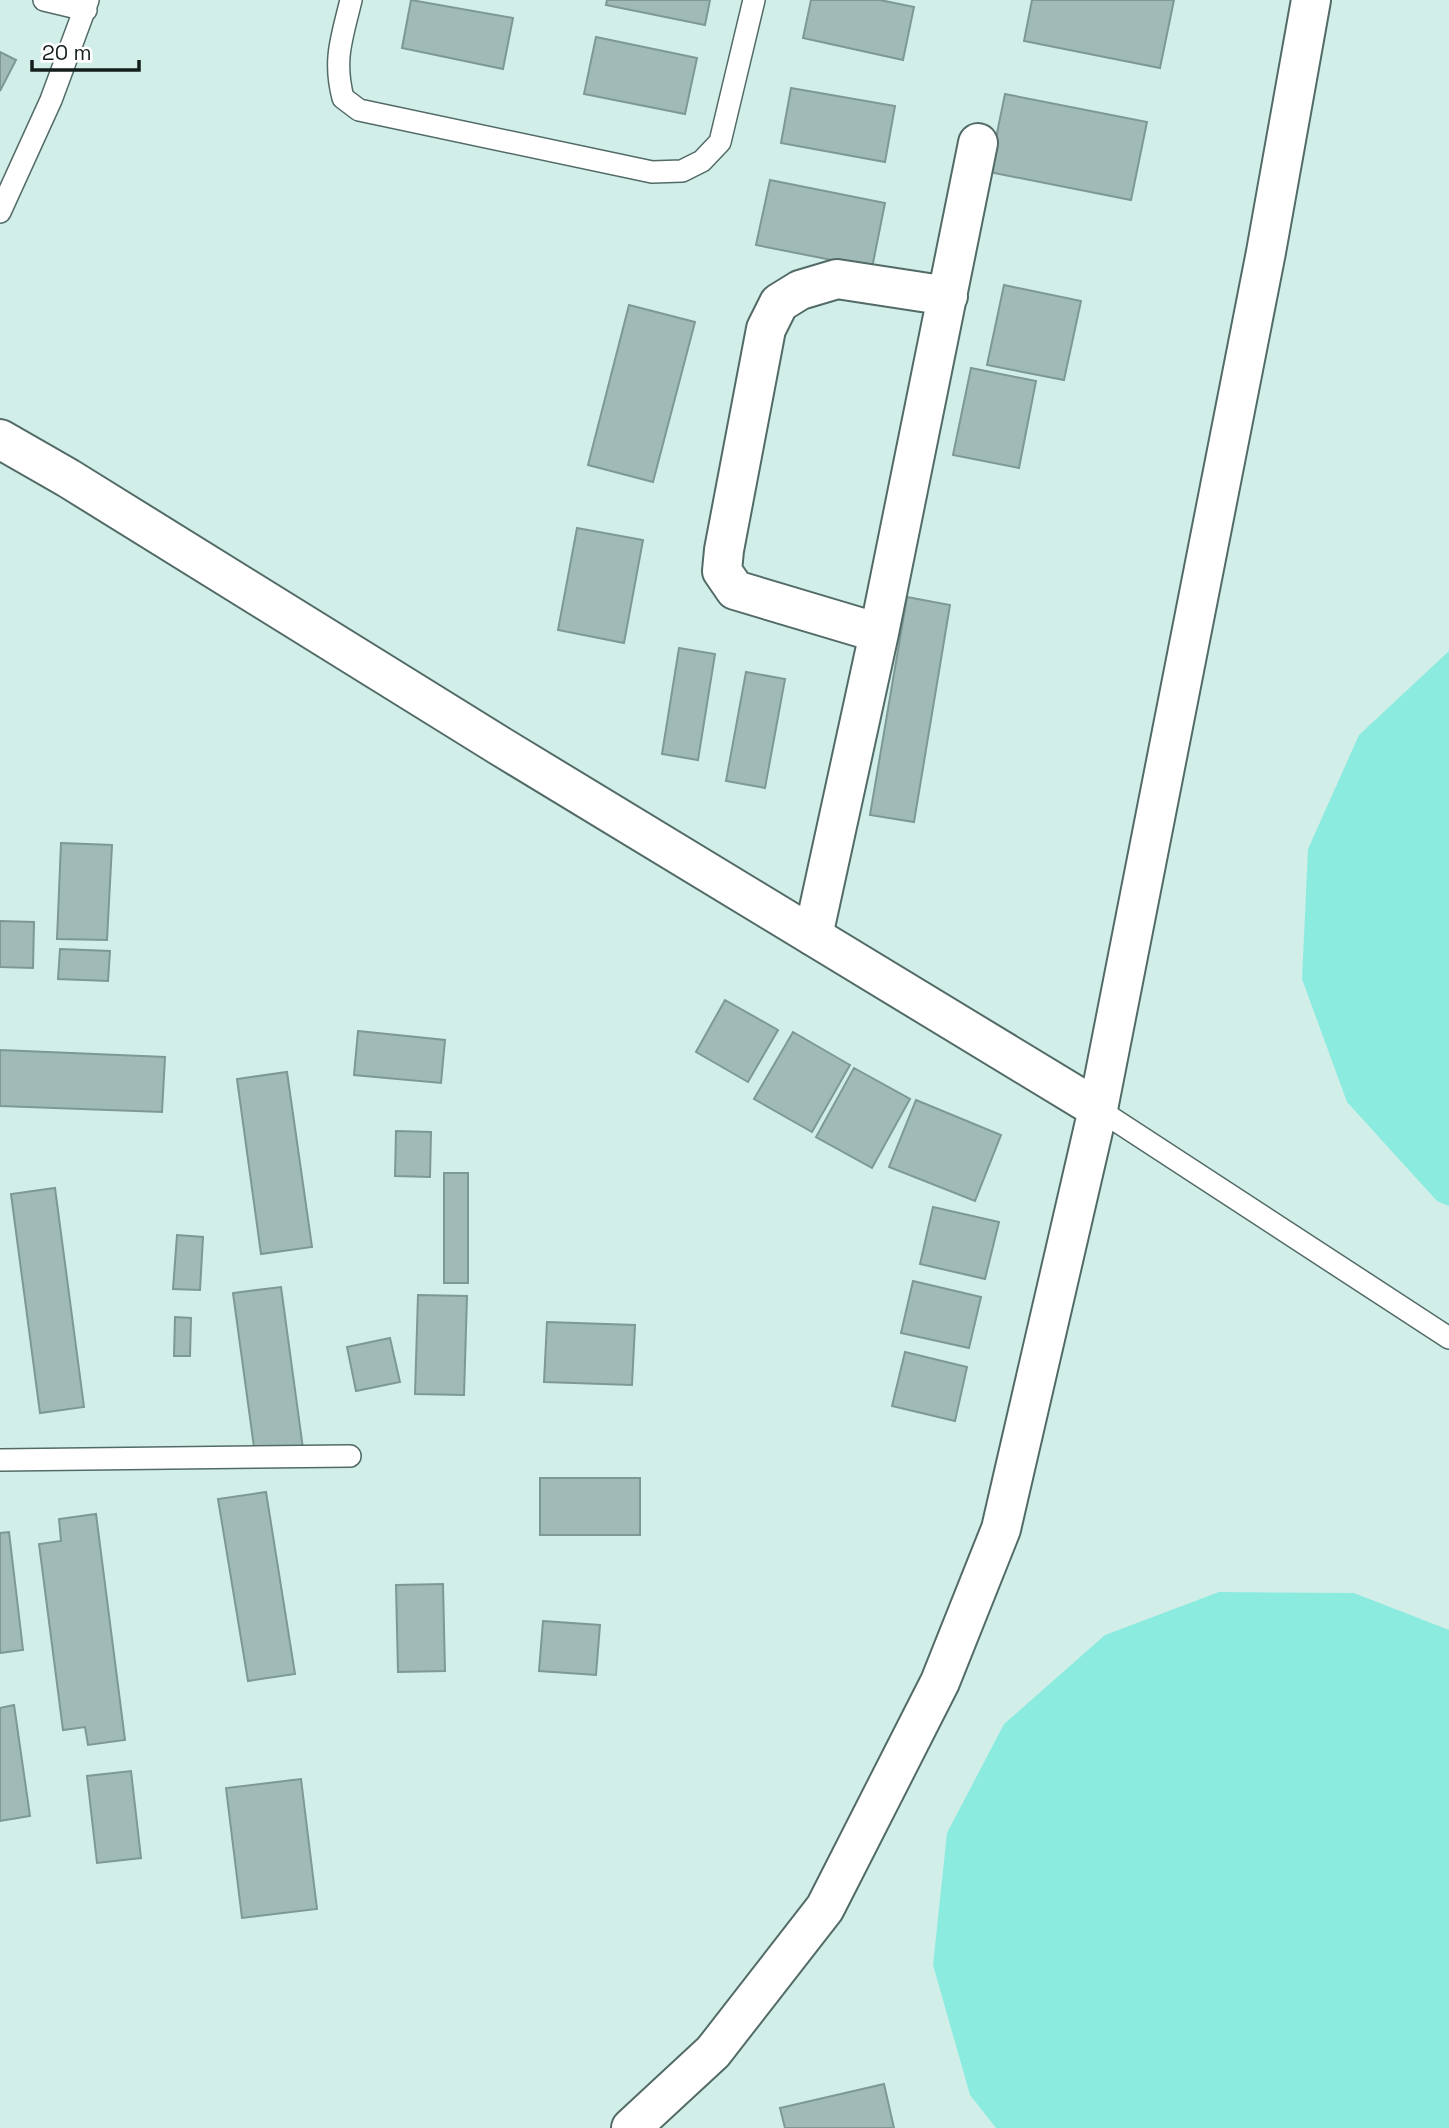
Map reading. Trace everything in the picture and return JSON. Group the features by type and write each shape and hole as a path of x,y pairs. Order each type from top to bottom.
{"street":[{"path":"631,2128 713,2052 825,1908 940,1682 1001,1529 1098,1109 1266,252 1311,0"},
{"path":"813,936 879,633 978,143"},
{"path":"879,633 735,590 722,571 726,537 766,329 779,303 800,290 837,279 948,296"},
{"path":"0,439 68,478 500,747 1098,1109"}],"lane":[{"path":"0,212 51,100 87,5 44,0"},
{"path":"351,0 338,55 337,76 343,98 359,110 652,172 682,171 702,161 720,142 754,0"},
{"path":"1098,1109 1449,1338"},
{"path":"0,1460 350,1456"}],"shaded area":[{"path":"1449,651 1449,1206 1437,1201 1347,1102 1302,979 1308,849 1359,735"},
{"path":"1219,1592 1354,1593 1449,1630 1449,2128 996,2128 970,2095 933,1965 947,1833 1004,1724 1105,1635"}],"building":[{"path":"411,0 513,18 503,69 402,48"},
{"path":"607,0 710,0 705,25 606,5"},
{"path":"811,0 880,0 914,7 903,60 803,38"},
{"path":"1032,0 1174,0 1160,68 1024,41"},
{"path":"596,37 697,58 685,114 584,94"},
{"path":"0,52 16,60 0,91"},
{"path":"791,88 895,106 885,162 781,143"},
{"path":"1005,94 1147,122 1131,200 989,172"},
{"path":"770,180 885,203 872,268 756,245"},
{"path":"1004,285 1081,301 1064,380 987,365"},
{"path":"629,305 695,322 653,482 588,465"},
{"path":"971,368 1036,381 1019,468 953,455"},
{"path":"577,528 643,540 624,643 558,630"},
{"path":"907,597 950,605 914,822 870,815"},
{"path":"679,648 715,654 698,760 662,754"},
{"path":"746,672 785,679 765,788 726,781"},
{"path":"61,843 112,845 107,940 57,939"},
{"path":"0,921 34,922 33,968 0,967"},
{"path":"60,949 110,951 108,981 58,979"},
{"path":"725,1000 778,1030 748,1082 696,1052"},
{"path":"358,1031 445,1040 441,1083 354,1075"},
{"path":"793,1032 850,1065 812,1132 754,1099"},
{"path":"0,1050 165,1057 162,1112 0,1106"},
{"path":"854,1068 910,1099 872,1168 816,1137"},
{"path":"287,1072 312,1247 261,1254 237,1079"},
{"path":"916,1100 1001,1135 975,1201 889,1167"},
{"path":"396,1131 431,1132 430,1177 395,1176"},
{"path":"444,1173 468,1173 468,1283 444,1283"},
{"path":"55,1188 84,1407 40,1413 11,1194"},
{"path":"933,1207 999,1222 985,1279 920,1264"},
{"path":"177,1235 203,1237 200,1290 173,1289"},
{"path":"913,1281 981,1297 969,1348 901,1333"},
{"path":"281,1287 304,1456 256,1462 233,1293"},
{"path":"418,1295 467,1296 464,1395 415,1394"},
{"path":"175,1317 191,1318 190,1356 174,1356"},
{"path":"547,1322 635,1325 632,1385 544,1382"},
{"path":"390,1338 400,1382 356,1391 347,1347"},
{"path":"905,1352 967,1367 955,1421 892,1406"},
{"path":"540,1478 640,1478 640,1535 540,1535"},
{"path":"266,1492 295,1674 248,1681 218,1499"},
{"path":"96,1514 125,1740 88,1745 85,1727 63,1730 39,1544 61,1541 59,1519"},
{"path":"9,1532 23,1650 0,1653 0,1533"},
{"path":"443,1584 445,1671 398,1672 396,1585"},
{"path":"543,1621 600,1625 596,1675 539,1671"},
{"path":"14,1705 30,1816 0,1821 0,1708"},
{"path":"131,1771 141,1858 97,1863 87,1776"},
{"path":"301,1779 317,1909 242,1918 226,1788"},
{"path":"884,2084 894,2128 785,2128 780,2108"}]}
